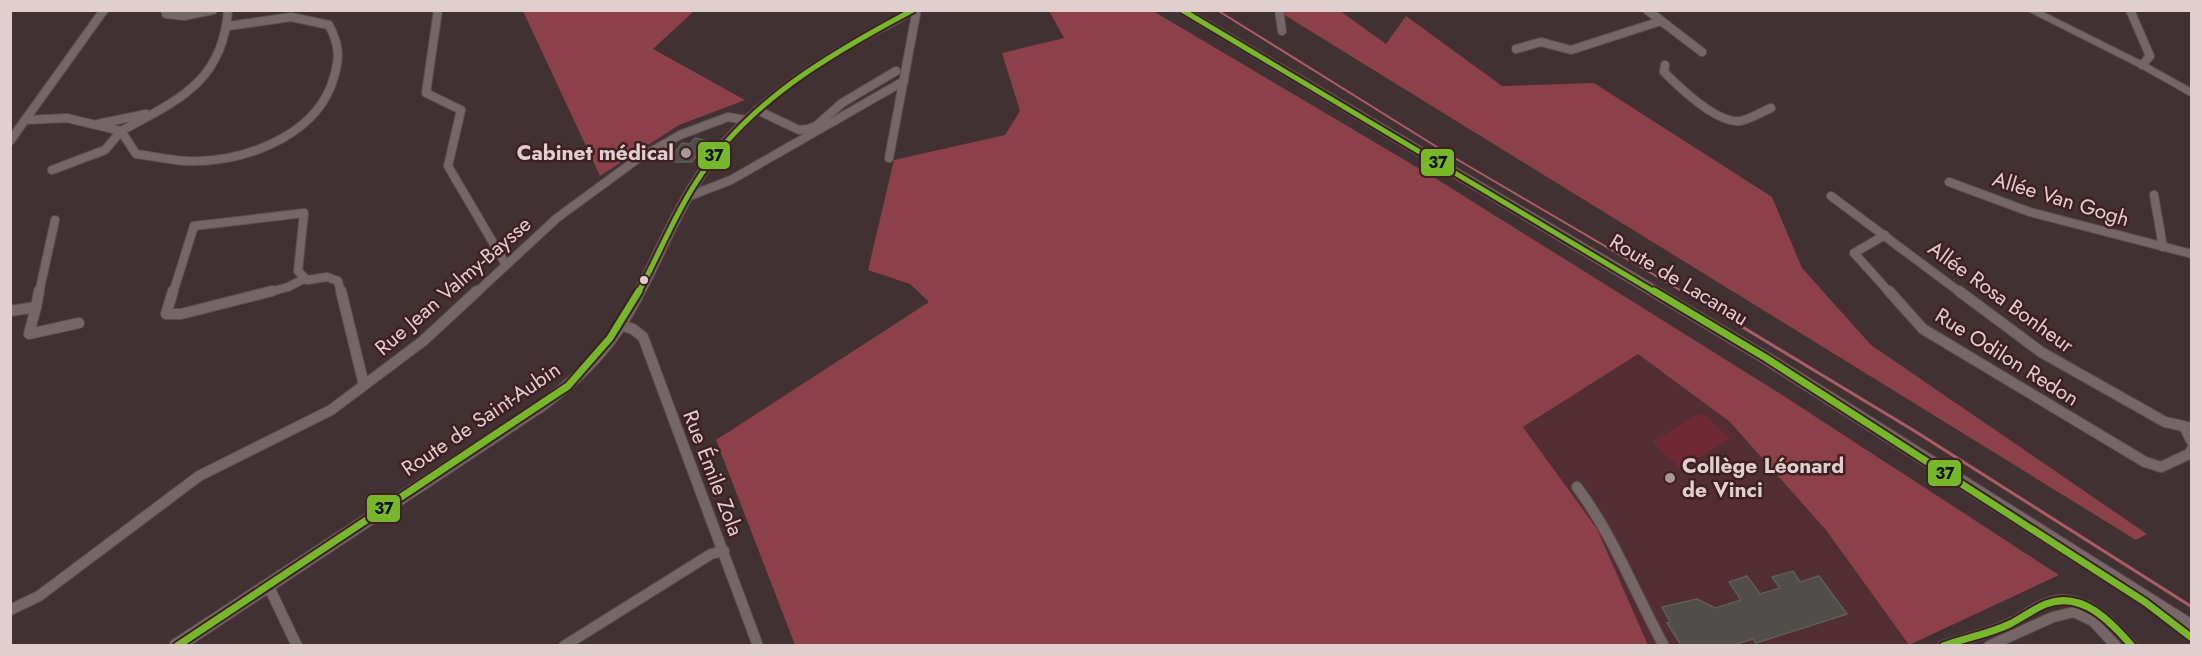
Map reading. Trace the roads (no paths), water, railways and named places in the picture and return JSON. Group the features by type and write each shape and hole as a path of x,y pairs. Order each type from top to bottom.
{"main road":[{"name":"Route de Lacanau","path":"1181,10 1766,358 2145,602 2192,629"},
{"name":"Route de Lacanau","path":"2145,602 2192,638"}],"street":[{"path":"10,141 104,10"},
{"path":"165,10 166,14 184,16 213,10"},
{"path":"52,170 105,150 121,132 203,79 222,55 229,26 228,10"},
{"path":"438,10 426,93 461,110 448,166 505,263"},
{"path":"1279,10 1282,31"},
{"path":"1647,10 1702,52"},
{"path":"2030,10 2142,65 2192,94"},
{"path":"890,158 916,14 914,11"},
{"name":"Route de Saint-Aubin","path":"176,645 561,393 599,358 636,300 687,197 700,176 745,120 787,87 868,35 914,11"},
{"path":"2130,11 2150,56 2142,65"},
{"path":"25,120 67,118 95,125 121,132 136,154 187,161 239,156 291,135 325,101 336,72 339,44 329,25 304,17 267,17 229,26"},
{"path":"1516,49 1541,42 1571,50 1661,21"},
{"path":"1665,65 1664,72 1674,83 1725,119 1737,122 1771,108"},
{"path":"757,110 799,130 808,129 816,126 842,103 896,71"},
{"path":"687,197 730,180 904,81"},
{"path":"95,125 158,110"},
{"name":"Rue Jean Valmy-Baysse","path":"10,610 39,596 199,476 331,410 423,341 505,263 557,218 636,159 680,135 728,117 745,120"},
{"name":"Allée Van Gogh","path":"1949,182 2030,212 2192,254"},
{"name":"Allée Van Gogh","path":"2154,195 2163,247"},
{"name":"Allée Rosa Bonheur","path":"1831,196 2041,352 2165,422 2188,428"},
{"path":"304,279 298,271 304,213 194,226 166,314 181,314 288,287 304,279 313,281 327,277 338,281 364,385"},
{"path":"55,220 29,334 79,323"},
{"name":"Rue Odilon Redon","path":"1885,235 1854,253 1923,329 2145,462 2161,466 2189,454 2192,449"},
{"path":"10,311 36,308"},
{"name":"Rue Émile Zola","path":"621,325 633,329 643,337 758,645"},
{"path":"2188,428 2192,442"},
{"path":"1577,487 1610,534 1638,599 1664,645"},
{"path":"571,644 711,554 724,551"},
{"path":"268,585 297,645"},
{"path":"1942,645 2005,626 2045,604 2061,600 2079,604 2097,612 2117,628 2132,645"},
{"path":"1989,645 2022,634 2057,614 2070,612 2083,615 2099,625 2116,645"}],"waterway":[{"path":"1217,10 1453,157 1685,293"},
{"path":"1683,291 1688,294"},
{"path":"1716,311 1913,430 2192,607"}],"place":[{"name":"Cabinet médical","path":"686,153"},
{"name":"Collège Léonard de Vinci","path":"1670,478"}]}
